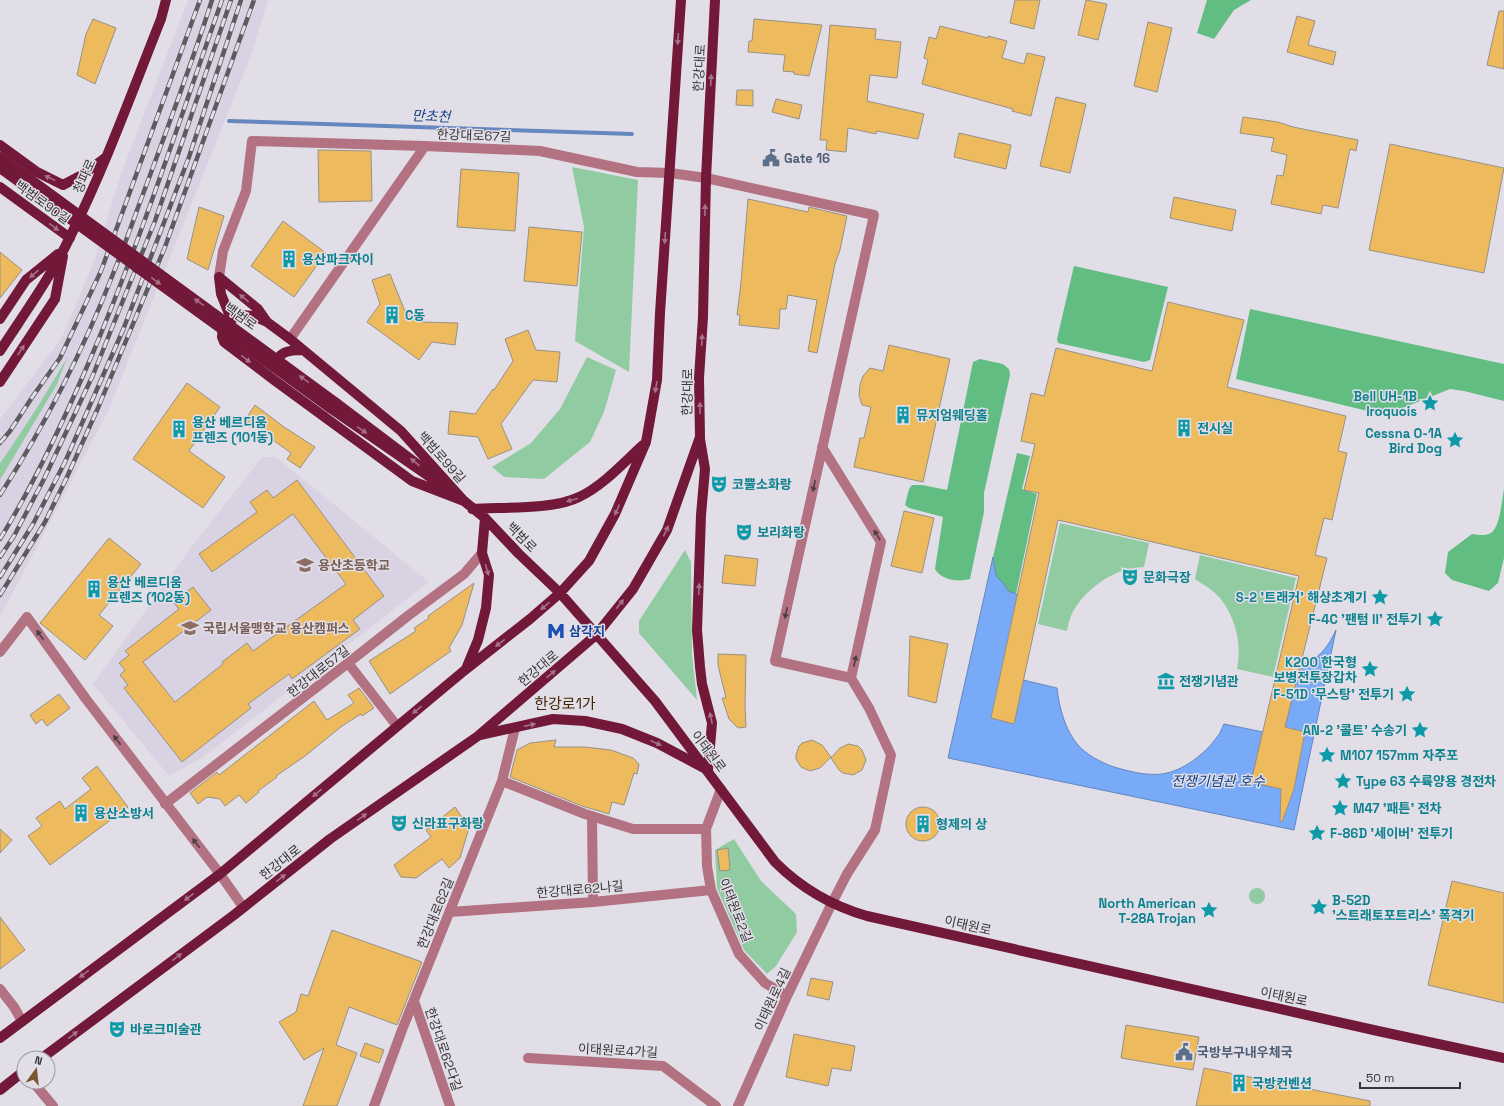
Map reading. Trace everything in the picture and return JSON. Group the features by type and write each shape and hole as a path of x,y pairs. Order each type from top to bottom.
{"main road":[{"name":"청파로","path":"0,351 40,290 70,238 107,156 161,19 166,0"},
{"name":"한강대로","path":"0,1038 220,874 465,670 530,619 560,593 589,561 615,514 646,442 657,380 660,313 681,0"},
{"name":"한강대로","path":"53,1050 243,907 330,839 478,736 596,635 633,589 667,530 700,437 699,378 703,317 706,178 715,0"},
{"name":"백범로90길","path":"0,145 37,172 63,185 84,174 107,156"},
{"name":"백범로","path":"0,156 332,405"},
{"name":"백범로","path":"0,169 332,405 408,456 485,518 519,554 560,593"},
{"name":"백범로90길","path":"0,187 70,238"},
{"path":"0,319 26,280 64,248"},
{"path":"0,382 55,299 64,248"},
{"path":"219,277 220,294 230,319"},
{"path":"219,277 258,309 267,322"},
{"name":"백범로99길","path":"242,315 253,316 267,322 290,338 401,431 464,501 412,481 224,342 222,337 223,326 230,319 242,315"},
{"path":"274,380 273,369 276,361 282,353 288,350 303,350"},
{"path":"478,736 553,719 593,722 622,729 657,743 708,770 712,723 701,678 698,630 701,515 705,469 700,437"},
{"path":"472,508 551,505 579,498 602,482 646,442"},
{"path":"465,670 478,640 486,608 489,575 482,553 485,518"},
{"name":"이태원로","path":"560,593 655,701 708,770 775,862 802,886 832,903 867,916 1504,1058"},
{"path":"0,1090 16,1077"}],"street":[{"path":"219,277 223,251 246,191 252,141 425,146"},
{"name":"한강대로67길","path":"290,338 425,146 540,150 637,172 670,173 706,178 874,215 822,448"},
{"path":"0,169 11,153"},
{"path":"822,448 881,542 851,678 776,661 822,448"},
{"name":"한강대로57길","path":"165,804 464,574 482,553"},
{"path":"0,652 27,617 86,700 220,874 243,907"},
{"path":"348,663 397,726"},
{"name":"이태원로4길","path":"738,1106 787,996 832,903 847,874 875,830 891,755 869,708 851,678"},
{"name":"한강대로62길","path":"374,1106 414,1001 502,781 515,728"},
{"path":"502,781 592,816 633,829 706,829"},
{"name":"이태원로2길","path":"721,789 706,829 707,866 711,890 739,954 765,984 787,996"},
{"path":"592,816 593,902"},
{"name":"한강대로62나길","path":"450,912 593,902 711,890"},
{"path":"0,989 14,1007 22,1021"},
{"name":"한강대로62다길","path":"414,1001 450,1106"},
{"name":"이태원로4가길","path":"528,1058 663,1066 716,1106"},
{"path":"40,1090 53,1106"}],"shaded area":[{"path":"188,0 268,0 252,53 109,409 0,617 0,419 62,337 94,261 122,171"},
{"path":"262,457 276,457 429,582 202,758 169,776 93,684 190,549"}],"green space":[{"path":"1207,0 1251,0 1234,10 1214,39 1197,33"},
{"path":"572,167 638,180 629,372 575,341 584,227"},
{"path":"1074,266 1168,287 1150,360 1144,362 1058,343 1057,339"},
{"path":"1250,309 1504,364 1504,401 1450,389 1400,409 1380,414 1236,379"},
{"path":"587,357 616,370 604,412 590,442 544,479 504,477 492,467 531,443 560,409"},
{"path":"67,358 57,384 0,480 0,463 40,403"},
{"path":"980,359 1003,364 1009,369 1010,375 984,493 984,512 970,579 951,580 942,576 935,569 943,517 909,508 905,505 909,489 912,485 922,485 947,490 973,362"},
{"path":"1017,453 1030,456 1022,489 1037,494 1016,594 1008,591 996,576 993,557"},
{"path":"1504,489 1504,558 1498,583 1489,591 1452,580 1445,573 1448,552 1472,534 1487,535 1494,530 1500,513"},
{"path":"1060,523 1149,543 1144,567 1127,569 1117,573 1094,587 1075,608 1070,618 1067,631 1038,624"},
{"path":"685,550 691,562 692,655 697,700 639,633 639,621"},
{"path":"1200,555 1296,578 1273,677 1237,669 1239,650 1238,641 1234,623 1230,614 1226,606 1217,595 1195,579"},
{"path":"734,839 761,881 796,914 797,932 776,966 767,974 744,950 717,888 715,850"},
{"path":"1257,888 1263,890 1265,896 1263,902 1257,904 1251,902 1249,896 1251,890"}],"water":[{"name":"전쟁기념관 호수","path":"993,557 996,576 1008,591 1018,595 992,718 1014,724 1023,680 1057,688 1063,718 1073,739 1082,749 1089,755 1111,766 1143,774 1162,774 1170,772 1193,761 1206,750 1218,736 1224,724 1263,732 1251,782 1271,787 1300,665 1313,660 1318,656 1330,642 1336,630 1294,830 948,758"}],"building":[{"path":"1015,0 1040,0 1034,29 1010,23"},
{"path":"1086,0 1107,4 1098,40 1078,35"},
{"path":"1499,11 1504,11 1504,69 1487,65"},
{"path":"1297,16 1315,21 1308,45 1336,52 1333,65 1287,52"},
{"path":"93,19 116,28 95,84 77,75 86,34"},
{"path":"754,19 822,25 809,76 783,71 785,55 748,52 749,41 752,41"},
{"path":"1148,22 1172,28 1157,92 1134,86"},
{"path":"830,25 876,29 875,39 901,42 897,78 870,75 867,101 924,114 918,139 877,131 876,134 848,128 846,152 826,150 827,140 820,140"},
{"path":"940,26 988,38 988,36 1007,41 1002,58 1024,64 1027,53 1045,57 1031,116 1012,111 1013,109 922,84 928,60 924,58 929,37 936,39"},
{"path":"737,90 753,90 753,106 736,105"},
{"path":"1056,97 1086,104 1070,173 1040,166"},
{"path":"776,99 802,105 799,119 772,112"},
{"path":"1243,117 1278,122 1293,127 1358,140 1356,151 1350,149 1338,208 1323,205 1321,214 1271,204 1277,175 1283,176 1287,155 1271,151 1274,138 1240,133"},
{"path":"959,133 1011,145 1006,169 954,157"},
{"path":"1390,144 1504,168 1484,273 1369,250"},
{"path":"318,150 371,151 372,201 319,202"},
{"path":"461,169 519,173 515,231 457,227"},
{"path":"1174,197 1236,210 1232,231 1170,218"},
{"path":"748,199 808,212 809,207 847,216 840,250 835,264 817,353 808,351 817,300 788,295 786,309 780,309 779,329 739,325 740,315 737,315"},
{"path":"199,207 224,216 208,270 187,259"},
{"name":"용산파크자이","path":"283,221 326,253 294,297 251,266"},
{"path":"529,227 582,232 577,286 524,281"},
{"path":"0,252 22,270 0,298"},
{"name":"C동","path":"390,274 404,309 423,322 458,323 455,345 432,342 419,360 367,322 380,304 372,280"},
{"name":"전시실","path":"1168,302 1244,320 1227,387 1346,416 1338,451 1347,453 1332,520 1324,518 1315,555 1327,558 1285,727 1305,732 1294,789 1282,822 1280,821 1281,789 1251,782 1299,576 1058,520 1014,724 991,718 1039,493 1024,490 1035,444 1021,441 1031,393 1044,396 1056,348 1152,371"},
{"path":"528,330 536,350 560,352 557,382 533,380 501,424 512,449 488,459 478,437 448,434 450,411 475,414 493,389 494,390 513,361 505,339"},
{"name":"뮤지엄웨딩홀","path":"889,345 950,359 923,482 854,467 860,438 864,438 871,407 862,405 859,395 860,385 863,376 870,368 883,371"},
{"name":"용산 베르디움 프렌즈 (101동)","path":"187,383 220,407 189,451 225,477 203,508 133,459"},
{"path":"255,405 284,427 315,447 300,468 287,459 291,453 245,420"},
{"path":"297,480 384,596 353,620 360,629 292,679 289,674 248,704 251,708 182,762 124,688 128,685 120,675 125,670 119,663 129,655 125,651 179,609 173,602 193,587 211,610 143,662 175,702 247,643 253,651 346,584 293,514 212,572 199,554 257,512 250,502 267,490 273,498"},
{"path":"904,511 934,518 922,573 891,566"},
{"name":"용산 베르디움 프렌즈 (102동)","path":"109,538 141,564 99,615 113,626 85,660 40,623"},
{"path":"725,555 758,559 755,586 722,583"},
{"path":"474,583 462,625 449,648 451,651 390,694 369,661 416,631 414,628 429,618 428,616"},
{"path":"910,636 948,644 936,703 908,696"},
{"path":"718,654 746,655 746,727 738,728 729,719 722,698 726,698 718,665"},
{"path":"359,688 374,708 342,726 305,756 276,776 277,777 258,791 259,792 246,803 239,795 225,806 220,799 207,797 198,804 190,793 217,772 219,775 314,701 327,720 354,703 348,695"},
{"path":"59,694 70,708 47,726 42,719 36,724 30,715"},
{"path":"556,740 554,747 585,747 611,750 633,758 639,764 637,774 634,773 624,805 612,802 609,814 582,806 510,777 517,750 530,743"},
{"path":"812,740 822,745 831,757 820,768 810,771 801,767 796,759 796,755 799,746 802,743"},
{"path":"848,744 858,746 862,750 866,760 862,770 853,775 843,773 839,770 831,758 840,748"},
{"name":"용산소방서","path":"97,766 128,807 50,865 28,836 42,826 36,818 60,801 65,809 91,789 82,778"},
{"path":"455,807 469,828 460,858 449,868 442,859 416,878 401,877 394,865 431,837 426,830"},
{"name":"형제의 상","path":"926,807 933,809 938,814 940,824 938,834 933,839 920,841 913,839 908,834 906,821 908,814 913,809"},
{"path":"0,829 12,840 0,853"},
{"path":"728,848 730,870 720,871 717,850"},
{"path":"1452,881 1504,893 1504,1003 1428,985"},
{"path":"0,917 25,950 0,969"},
{"path":"332,930 422,962 397,1025 349,1007 336,1045 357,1053 337,1106 303,1106 324,1048 304,1060 279,1022 296,1012 301,994 308,996"},
{"path":"811,978 833,982 829,1000 807,995"},
{"path":"1126,1025 1199,1037 1193,1070 1121,1058"},
{"path":"794,1034 855,1046 851,1071 832,1068 828,1086 786,1077"},
{"path":"365,1043 384,1050 379,1063 360,1056"},
{"name":"국방컨벤션","path":"1204,1068 1370,1101 1370,1106 1196,1106"}],"waterway":[{"name":"만초천","path":"229,121 632,134"}],"railway":[{"path":"0,443 10,431 60,358 101,271 200,0"},
{"path":"0,495 17,469 48,415 76,359 101,303 122,252 172,117 212,0"},
{"path":"0,539 26,495 92,355 144,223 222,0"},
{"path":"0,557 14,536 44,479 93,375 155,221 231,0"},
{"path":"0,577 33,524 65,462 123,330 189,157 241,0"},
{"path":"0,595 45,522 98,408 165,247 254,0"}],"place":[{"name":"Gate 16","path":"771,158"},
{"name":"용산파크자이","path":"289,259"},
{"name":"C동","path":"392,315"},
{"name":"Bell UH-1B Iroquois","path":"1430,403"},
{"name":"뮤지엄웨딩홀","path":"903,415"},
{"name":"전시실","path":"1184,428"},
{"name":"용산 베르디움 프렌즈 (101동)","path":"179,429"},
{"name":"Cessna O-1A Bird Dog","path":"1455,440"},
{"name":"코뿔소화랑","path":"719,484"},
{"name":"보리화랑","path":"744,532"},
{"name":"용산초등학교","path":"305,565"},
{"name":"문화극장","path":"1130,577"},
{"name":"용산 베르디움 프렌즈 (102동)","path":"94,589"},
{"name":"S-2 '트래커' 해상초계기","path":"1380,597"},
{"name":"F-4C '팬텀 II' 전투기","path":"1435,619"},
{"name":"국립서울맹학교 용산캠퍼스","path":"190,628"},
{"name":"삼각지","path":"556,631"},
{"name":"K200 한국형 보병전투장갑차","path":"1370,669"},
{"name":"전쟁기념관","path":"1166,681"},
{"name":"F-51D '무스탕' 전투기","path":"1407,694"},
{"name":"AN-2 '콜트' 수송기","path":"1420,730"},
{"name":"M107 157mm 자주포","path":"1327,755"},
{"name":"Type 63 수륙양용 경전차","path":"1343,781"},
{"name":"M47 '패튼' 전차","path":"1340,808"},
{"name":"용산소방서","path":"81,813"},
{"name":"신라표구화랑","path":"399,823"},
{"name":"형제의 상","path":"923,824"},
{"name":"F-86D '세이버' 전투기","path":"1317,833"},
{"name":"B-52D '스트래토포트리스' 폭격기","path":"1319,907"},
{"name":"North American T-28A Trojan","path":"1209,910"},
{"name":"바로크미술관","path":"117,1029"},
{"name":"국방부구내우체국","path":"1184,1052"},
{"name":"국방컨벤션","path":"1239,1083"}],"district":[{"name":"한강로1가","path":"565,704"}]}
